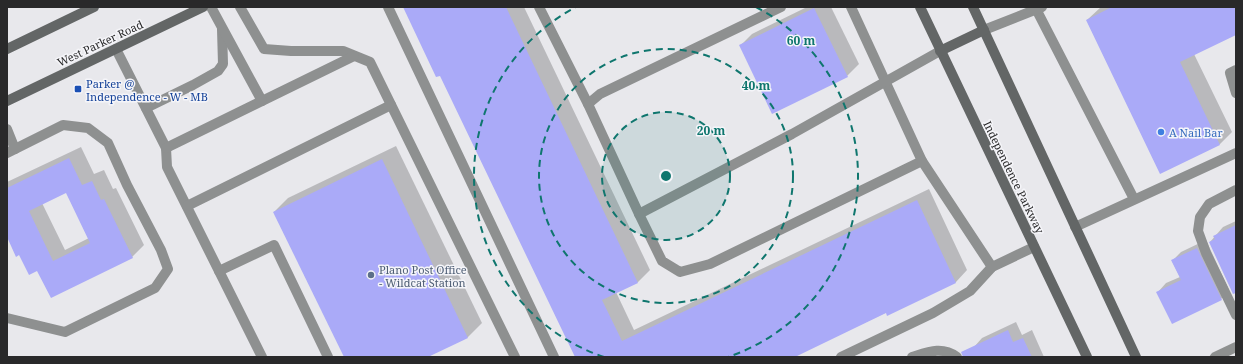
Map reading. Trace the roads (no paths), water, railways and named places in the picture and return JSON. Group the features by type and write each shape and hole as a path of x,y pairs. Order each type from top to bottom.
{"main road":[{"path":"7,49 75,11 94,7"},
{"name":"West Parker Road","path":"7,100 203,7"},
{"name":"Independence Parkway","path":"920,7 1087,357"},
{"path":"973,7 1136,357"},
{"path":"940,51 984,30"}],"street":[{"path":"211,7 262,100"},
{"path":"240,7 264,49 291,51 343,51 370,62 515,357"},
{"path":"388,7 554,357"},
{"path":"539,7 588,104 662,261 680,272 710,264 922,161"},
{"path":"588,104 600,94 781,7"},
{"path":"851,7 922,161 992,267"},
{"path":"984,30 1038,8 1134,199"},
{"path":"146,108 218,71 223,64 222,27"},
{"path":"116,49 166,148 168,167 262,357"},
{"path":"639,214 792,134 940,51"},
{"path":"166,148 354,56"},
{"path":"1236,70 1230,74 1236,93"},
{"path":"187,206 392,105"},
{"path":"7,129 11,151 63,125 88,128 108,143 127,185 161,250 168,269 155,288 65,332 7,318"},
{"path":"1076,227 1236,153"},
{"path":"1236,190 1209,204 1200,217 1198,231 1206,252 1236,315"},
{"path":"219,271 274,246 328,357"},
{"path":"841,357 933,313 970,291 992,267 1034,247"},
{"path":"1215,357 1236,347"},
{"path":"912,357 928,352 943,350 957,357"}],"place":[{"name":"Parker @ Independence - W - MB","path":"78,89"},
{"name":"A Nail Bar","path":"1161,132"},
{"name":"Plano Post Office - Wildcat Station","path":"371,275"}]}
